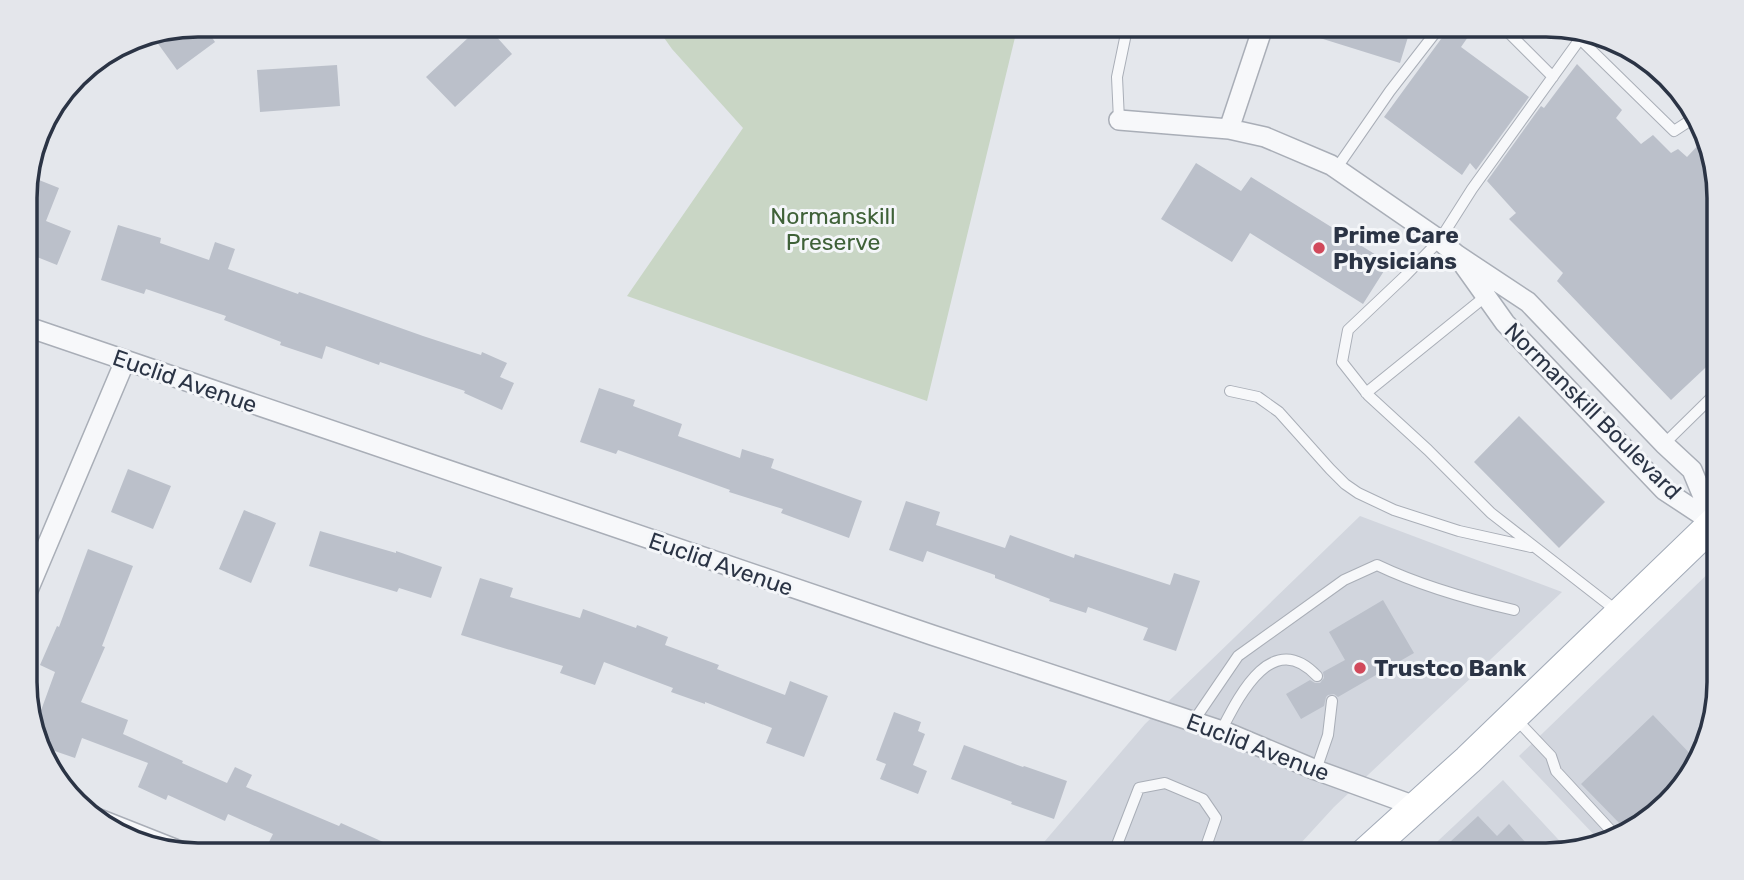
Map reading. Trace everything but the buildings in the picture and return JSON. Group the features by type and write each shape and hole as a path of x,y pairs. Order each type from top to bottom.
{"main road":[{"path":"1376,843 1468,760 1707,532"}],"street":[{"path":"1229,129 1260,37"},
{"name":"Normanskill Boulevard","path":"1119,120 1229,129 1265,137 1336,169 1457,256 1528,302 1692,470 1707,502"},
{"name":"Normanskill Boulevard","path":"1457,256 1505,323 1664,490 1707,517"},
{"name":"Euclid Avenue","path":"37,330 1193,722 1415,806"},
{"path":"37,569 125,361"}],"lane":[{"path":"1119,120 1117,77 1125,37"},
{"path":"1336,169 1431,37"},
{"path":"1513,37 1553,77"},
{"path":"1579,40 1472,189 1439,241 1348,330 1342,362 1366,393 1491,513 1620,613"},
{"path":"1582,41 1674,131 1688,122"},
{"path":"1366,393 1486,296"},
{"path":"1230,391 1258,397 1279,412 1330,469 1358,493 1394,510 1459,531 1535,547"},
{"path":"1664,444 1707,402"},
{"path":"1193,722 1238,656 1345,580 1377,565 1408,579 1471,600 1514,610"},
{"path":"1221,732 1249,681 1265,667 1293,660 1303,662 1317,676"},
{"path":"1316,770 1328,735 1332,701"},
{"path":"1513,717 1551,756 1556,771 1610,830"},
{"path":"1118,843 1139,788 1164,783 1203,799 1216,818 1207,843"}],"shaded area":[{"path":"1360,516 1562,592 1334,807 1301,843 1043,843 1145,724"},
{"path":"1707,575 1707,682 1702,724 1680,772 1652,803 1617,827 1595,836 1519,756"},
{"path":"1503,780 1561,842 1556,843 1436,843"}],"green space":[{"name":"Normanskill Preserve","path":"664,37 1015,37 927,401 627,296 743,128"}],"place":[{"name":"Prime Care Physicians","path":"1319,248"},
{"name":"Trustco Bank","path":"1360,668"}]}
